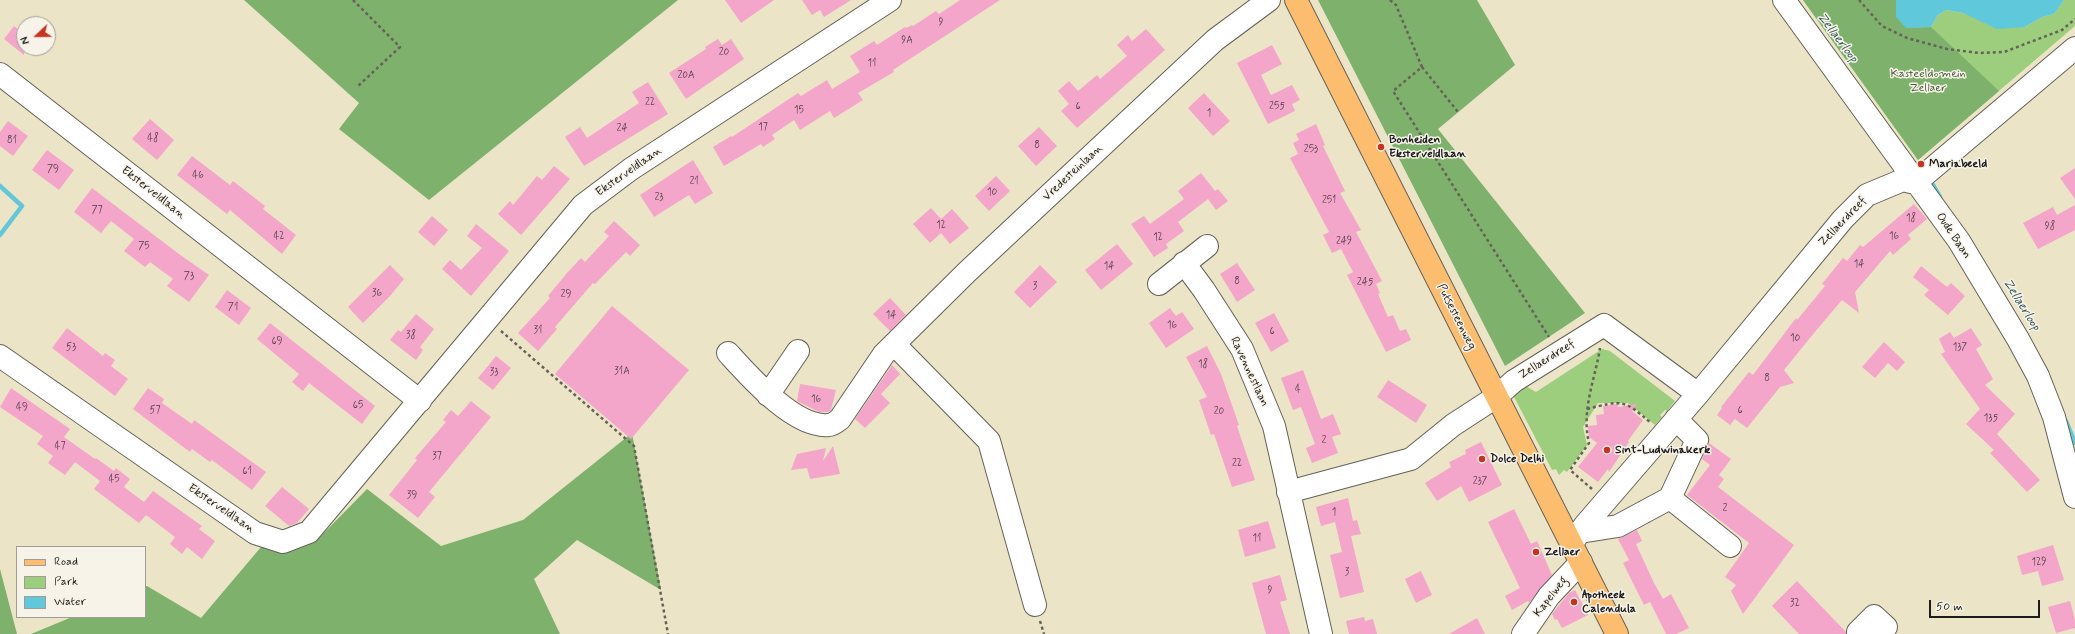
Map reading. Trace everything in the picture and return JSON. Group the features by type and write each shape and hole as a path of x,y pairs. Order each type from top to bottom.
{"main road":[{"name":"Putsesteenweg","path":"1296,0 1496,397 1578,546 1617,634"}],"street":[{"name":"Eksterveldlaan","path":"0,356 255,533 283,542 308,532 420,401 583,205 631,169 890,0"},
{"name":"Vredesteinlaan","path":"728,353 768,395 809,421 830,425 840,420 889,349 967,272 1215,40 1269,0"},
{"name":"Oude Baan","path":"1784,0 1915,183 1959,241 2038,376 2054,417 2075,497"},
{"path":"1915,183 2075,48"},
{"name":"Eksterveldlaan","path":"0,74 420,401"},
{"name":"Zellaerdreef","path":"1578,546 1606,500 1698,394 1816,249 1867,195 1903,180 1915,183"},
{"path":"1159,284 1207,246"},
{"name":"Ravennestlaan","path":"1184,263 1204,290 1242,349 1274,426 1321,634"},
{"path":"1604,326 1698,394"},
{"name":"Zellaerdreef","path":"1496,397 1514,381 1604,326"},
{"path":"889,349 988,441 1034,605"},
{"path":"768,395 798,351"},
{"path":"1288,492 1411,459 1453,425 1496,397"},
{"path":"1578,546 1670,498 1697,440 1669,426"},
{"path":"1670,498 1730,546"},
{"name":"Kapelweg","path":"1523,634 1549,596 1578,546"},
{"path":"1858,632 1874,616 1886,627 1879,634"}],"path":[{"path":"353,0 400,47 358,86"},
{"path":"1390,0 1396,5 1422,67 1458,112"},
{"path":"1859,0 1882,26 1907,38 1947,48 1979,53 2004,52 2062,30 2075,19"},
{"path":"1422,67 1393,91 1549,337"},
{"path":"488,320 634,446 668,634"},
{"path":"1604,326 1587,409 1586,432 1589,443 1570,470 1606,500"},
{"path":"1587,409 1609,404 1626,404 1669,426"}],"green space":[{"path":"244,0 678,0 429,200 339,129 359,103"},
{"path":"1318,0 1477,0 1515,65 1438,129 1585,313 1505,366"},
{"name":"Kasteeldomein Zellaer","path":"1803,0 1896,0 1896,4 1931,27 1938,15 1946,10 1963,13 1978,19 2025,27 2042,17 2054,14 2064,0 2075,0 2075,26 1918,160"},
{"name":"Kasteeldomein Zellaer","path":"1803,0 1896,0 1896,4 1906,28 1931,27 1999,91 1918,160"},
{"path":"1602,349 1610,351 1675,401 1667,411 1665,410 1660,415 1662,417 1655,425 1628,403 1598,403 1583,427 1587,445 1567,472 1564,470 1559,475 1556,469 1552,470 1511,391 1522,384 1536,392"},
{"path":"632,433 661,590 577,540 534,579 560,634 31,634 70,618 146,618 146,586 201,618 261,547 290,552 315,542 367,489 441,546 523,520"},
{"path":"0,569 17,634 0,634"}],"water":[{"path":"1896,0 2064,0 2054,14 2042,17 2025,27 1997,29 1963,13 1946,10 1938,15 1931,27 1906,28 1896,17"}],"building":[{"path":"725,0 774,0 741,23"},
{"path":"802,0 851,0 824,17 820,10 812,15"},
{"path":"960,0 1000,0 893,70 894,72 858,93 863,100 834,118 830,111 800,130 794,120 772,135 775,139 763,147 761,144 724,166 713,147 731,136 732,137 798,93 801,96 827,80 832,89 860,72 850,56 874,41 877,45 905,27 913,26 936,11 939,14"},
{"path":"14,26 16,28 16,49 4,39"},
{"path":"1146,29 1165,50 1077,128 1061,111 1069,104 1058,91 1069,81 1078,91 1097,75 1100,79 1127,56 1117,45 1128,35 1132,41"},
{"path":"718,39 722,45 731,39 744,59 686,99 669,73 706,49 705,47"},
{"path":"1272,45 1282,64 1261,75 1271,95 1292,85 1300,100 1292,104 1295,111 1268,124 1237,63"},
{"path":"648,82 668,114 584,166 565,137 580,127 587,138 639,103 632,92"},
{"path":"1204,93 1230,121 1213,136 1188,108"},
{"path":"150,119 174,140 157,160 132,139"},
{"path":"8,121 28,136 13,156 0,146 0,132"},
{"path":"1316,124 1325,145 1323,146 1345,191 1340,193 1361,230 1356,232 1382,281 1376,284 1380,293 1378,294 1388,317 1393,315 1400,331 1406,329 1411,340 1386,352 1347,275 1353,272 1341,249 1332,253 1323,235 1329,232 1290,158 1298,154 1293,143 1299,140 1296,134"},
{"path":"1039,127 1057,146 1036,166 1018,146"},
{"path":"47,150 74,170 59,190 32,170"},
{"path":"192,156 230,185 233,181 265,206 263,209 296,235 282,254 230,210 227,214 177,175"},
{"path":"693,160 713,193 695,204 689,195 654,217 640,195"},
{"path":"554,166 570,179 521,235 498,214 510,201 513,205 537,176 542,180"},
{"path":"2075,168 2075,199 2060,178"},
{"path":"1201,173 1215,191 1218,189 1228,201 1216,210 1208,199 1178,222 1184,231 1166,244 1168,248 1154,257 1131,224 1144,216 1150,224 1184,199 1178,191"},
{"path":"996,176 1010,191 989,211 975,196"},
{"path":"92,188 209,275 189,302 167,286 173,279 150,262 145,267 124,251 134,239 111,221 101,233 74,212"},
{"path":"1914,204 1927,219 1908,235 1911,239 1893,255 1890,251 1855,292 1859,313 1842,300 1814,333 1784,370 1794,383 1780,387 1747,428 1735,419 1730,425 1717,415 1722,408 1721,407 1749,372 1753,375 1796,318 1797,320 1825,286 1822,284 1843,258 1847,261 1860,245 1863,247"},
{"path":"2075,205 2075,230 2038,249 2023,223 2053,207 2057,215"},
{"path":"931,208 941,219 952,209 969,228 950,244 941,233 930,243 913,224"},
{"path":"432,216 448,230 434,246 418,232"},
{"path":"614,221 640,245 630,256 626,252 595,284 593,283 555,327 557,329 538,351 518,333 550,298 548,296 581,258 585,262 609,236 604,232"},
{"path":"476,224 509,251 471,296 442,269 450,260 461,270 482,248 467,236"},
{"path":"1117,244 1133,264 1101,290 1085,270"},
{"path":"1237,263 1255,290 1237,302 1220,274"},
{"path":"390,265 404,279 390,296 363,323 348,307"},
{"path":"1040,265 1057,282 1030,308 1014,292"},
{"path":"1921,266 1947,287 1951,283 1965,296 1948,315 1924,295 1929,290 1913,277"},
{"path":"227,290 251,308 239,325 215,307"},
{"path":"890,298 906,315 890,331 873,314"},
{"path":"612,306 689,370 631,439 555,374"},
{"path":"1170,308 1176,316 1182,312 1194,329 1166,348 1149,323"},
{"path":"1274,313 1289,341 1271,352 1255,323"},
{"path":"416,314 434,329 420,347 423,350 416,360 390,340 398,330 401,332"},
{"path":"270,323 375,406 362,424 309,383 303,391 292,382 299,374 257,339"},
{"path":"67,328 103,356 105,353 115,360 111,366 128,379 115,396 52,348"},
{"path":"1971,328 1982,345 1976,349 1993,379 1985,385 2015,414 1997,434 2040,480 2027,492 1990,453 1994,450 1966,424 1980,409 1941,354 1945,352 1939,339 1950,332 1954,338"},
{"path":"1884,342 1905,362 1897,371 1888,363 1875,378 1862,367"},
{"path":"1207,346 1221,374 1239,425 1237,426 1255,480 1232,487 1214,434 1211,435 1199,400 1207,397 1186,357"},
{"path":"496,356 511,368 493,390 478,378"},
{"path":"892,365 900,374 881,394 890,403 865,428 855,419"},
{"path":"1303,370 1321,419 1333,414 1341,434 1332,437 1338,453 1312,463 1306,448 1315,444 1301,407 1293,410 1281,378"},
{"path":"1388,380 1427,405 1416,423 1377,397"},
{"path":"800,384 836,390 831,410 828,412 819,412 797,401"},
{"path":"11,388 70,429 64,437 95,459 96,458 114,471 116,468 130,479 124,487 144,502 153,491 202,526 199,529 215,541 202,559 187,547 182,554 170,544 175,537 146,515 139,523 94,489 100,481 75,462 65,475 48,463 53,456 37,444 43,436 0,407"},
{"path":"148,388 164,399 162,403 192,424 194,420 266,472 252,490 212,460 210,462 192,449 190,452 133,409"},
{"path":"471,401 491,417 429,492 435,497 418,518 389,495 417,460 415,458 446,422 443,420 451,410 458,416"},
{"name":"Sint-Ludwinakerk","path":"1618,404 1618,407 1637,404 1632,411 1643,420 1609,472 1608,469 1598,482 1578,467 1597,443 1589,437 1588,426 1597,425 1596,415 1604,414 1603,406"},
{"path":"1481,442 1502,485 1469,502 1461,486 1437,501 1425,483 1451,467 1449,462 1466,454 1465,450"},
{"path":"1709,443 1731,459 1719,475 1724,479 1718,487 1794,545 1743,614 1731,591 1736,585 1725,577 1749,543 1687,495 1710,465 1702,459"},
{"path":"833,446 840,474 810,479 807,468 791,470 797,454 826,448 823,461"},
{"path":"282,487 309,509 297,523 289,526 265,506"},
{"path":"1348,498 1353,521 1357,520 1361,534 1351,536 1364,592 1340,598 1330,555 1342,552 1335,522 1321,526 1316,507"},
{"path":"1514,509 1531,544 1537,541 1552,575 1529,603 1528,601 1512,610 1505,596 1520,588 1488,522"},
{"path":"1268,521 1276,548 1245,557 1238,530"},
{"path":"1637,530 1642,541 1636,544 1654,583 1663,599 1671,594 1689,628 1676,634 1666,634 1650,602 1644,605 1623,563 1629,560 1618,539"},
{"path":"2053,545 2064,580 2042,586 2038,571 2022,575 2017,556"},
{"path":"1421,571 1432,595 1416,603 1405,579"},
{"path":"1280,575 1287,600 1280,602 1290,634 1266,634 1252,583"},
{"path":"1797,581 1846,632 1846,634 1799,634 1772,606"},
{"path":"1575,590 1588,615 1562,628 1552,614 1569,593"},
{"path":"2070,601 2075,620 2075,628 2056,633 2048,607"},
{"path":"1364,617 1365,621 1373,619 1377,634 1349,634 1346,621"},
{"path":"1477,618 1485,634 1449,634"}],"waterway":[{"name":"Zellaerloop","path":"1933,185 1940,197"},
{"path":"0,186 22,206 0,235"},
{"name":"Zellaerloop","path":"2066,421 2075,443"}],"place":[{"name":"Bonheiden Eksterveldlaan","path":"1381,147"},
{"name":"Mariabeeld","path":"1921,164"},
{"name":"Sint-Ludwinakerk","path":"1607,450"},
{"name":"Dolce Delhi","path":"1482,459"},
{"name":"Zellaer","path":"1536,552"},
{"name":"Apotheek Calendula","path":"1574,602"}]}
